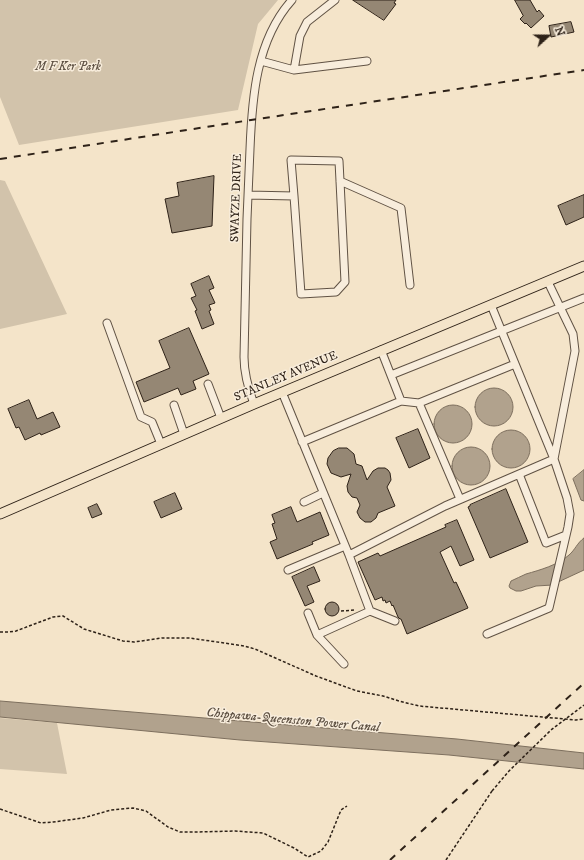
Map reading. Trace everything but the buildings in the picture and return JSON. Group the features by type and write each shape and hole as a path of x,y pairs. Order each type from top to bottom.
{"main road":[{"name":"STANLEY AVENUE","path":"0,514 282,392 584,266"}],"street":[{"name":"SWAYZE DRIVE","path":"254,404 244,370 251,120 255,90 266,44 274,25 292,0"},
{"path":"294,70 300,36 307,22 335,0"},
{"path":"261,61 294,70 367,61"},
{"path":"291,160 340,161 345,282 336,292 301,294 294,196 291,160"},
{"path":"340,181 401,208 410,285"},
{"path":"248,195 294,196"},
{"path":"548,282 573,334 575,351 554,459"},
{"path":"391,375 584,298"},
{"path":"487,634 549,608 570,514 567,498 554,459 491,305"},
{"path":"106,323 141,417 152,422 161,444"},
{"path":"381,350 401,401"},
{"path":"302,442 401,401 419,403 515,364"},
{"path":"208,384 222,418"},
{"path":"282,392 370,610 395,621"},
{"path":"419,403 460,499"},
{"path":"174,405 184,434"},
{"path":"349,555 445,506 554,459"},
{"path":"520,474 546,543 566,535"},
{"path":"304,502 323,493"},
{"path":"288,570 345,546"},
{"path":"318,635 370,610"},
{"path":"308,613 318,635 344,664"}],"path":[{"path":"0,632 16,631 53,617 63,616 84,629 123,641 134,642 162,638 190,638 244,646 255,649 316,676 357,691 383,696 419,706 576,720 584,719"},
{"path":"446,860 492,791 509,771 551,730 584,705"},
{"path":"307,860 308,857 321,851 328,842 341,810 347,806"},
{"path":"0,809 41,823 83,818 111,810 133,808 146,811 168,827 180,832 235,831 263,834 294,848 308,857"}],"green space":[{"name":"M F Ker Park","path":"0,0 278,0 258,24 238,110 19,145 0,97"},
{"path":"0,180 5,181 67,314 0,329"},
{"path":"0,718 57,723 67,774 0,769"}],"shaded area":[{"path":"494,388 504,391 510,397 513,407 510,417 504,423 494,426 484,423 478,417 475,407 478,397 484,391"},
{"path":"453,405 463,408 469,414 472,424 469,434 463,440 453,443 443,440 437,434 434,424 437,414 443,408"},
{"path":"511,430 521,433 527,439 530,449 527,459 521,465 511,468 501,465 495,459 492,449 495,439 501,433"},
{"path":"471,447 481,450 487,456 490,466 487,476 481,482 471,485 461,482 455,476 452,466 455,456 461,450"},
{"path":"584,470 584,501 581,500 573,479"},
{"path":"584,538 584,570 553,585 536,586 521,591 516,591 510,588 509,586 511,581 526,574 549,567 565,559"},
{"name":"Chippawa-Queenston Power Canal","path":"0,701 457,739 584,753 584,769 449,755 240,740 0,717"}],"railway":[{"path":"0,159 584,70"},
{"path":"390,860 584,683"}]}
